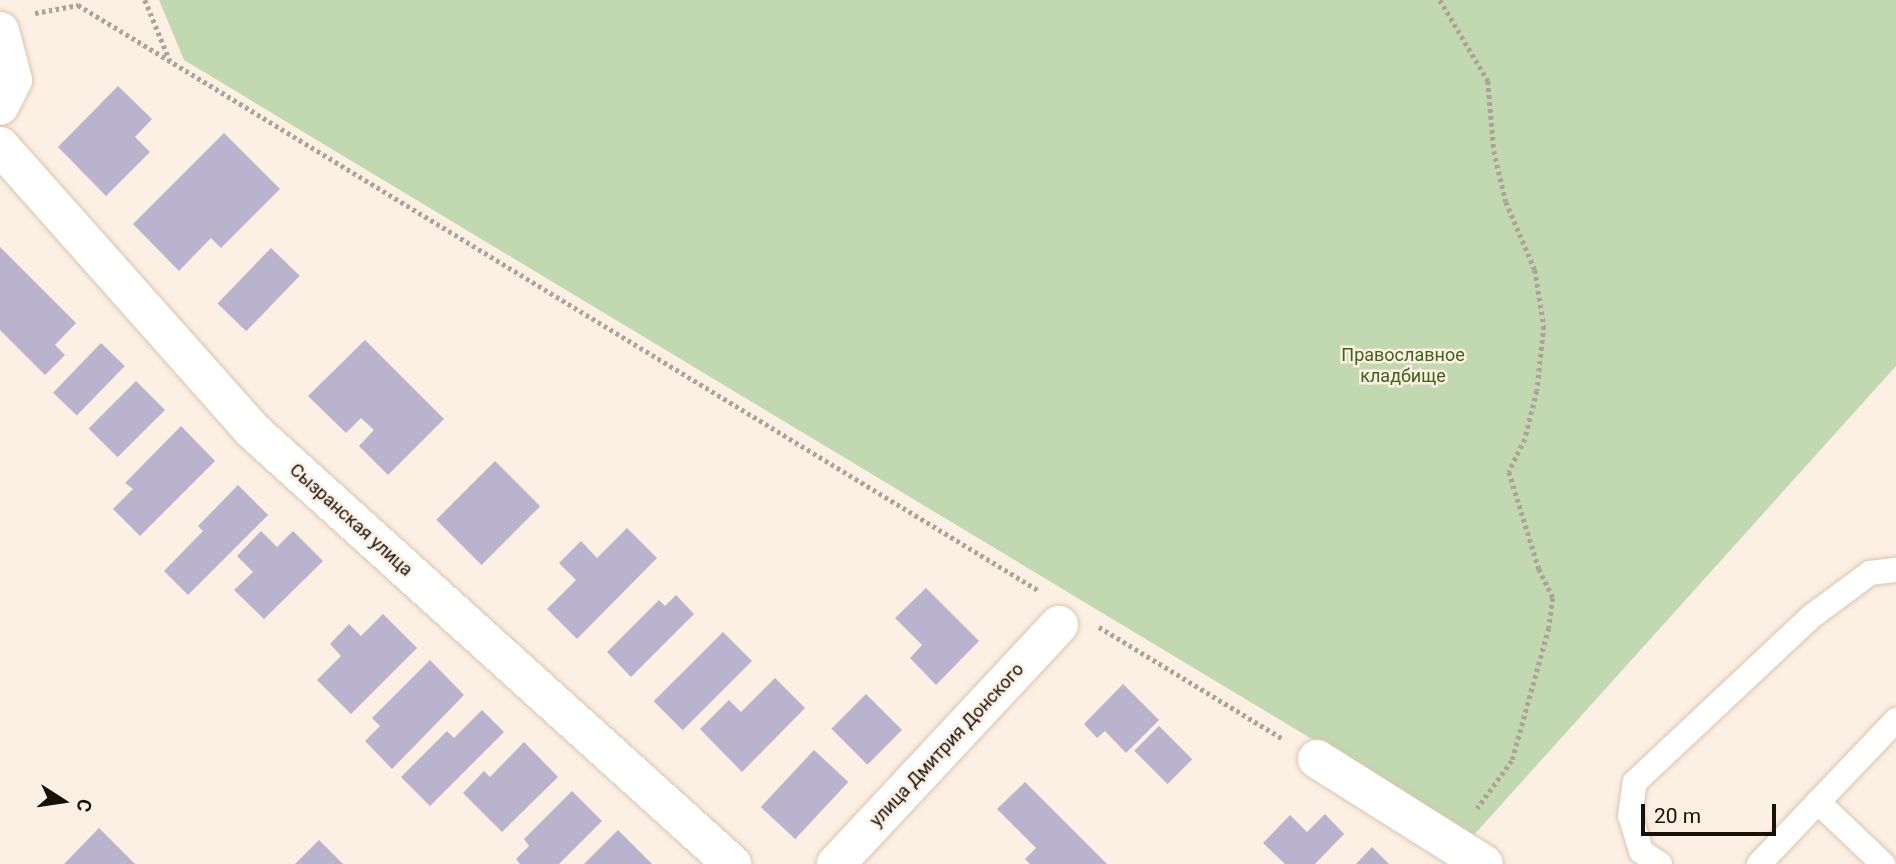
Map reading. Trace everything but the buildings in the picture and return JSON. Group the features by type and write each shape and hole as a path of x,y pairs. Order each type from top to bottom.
{"street":[{"path":"0,106 13,80 13,23"},
{"name":"Сызранская улица","path":"0,146 253,431 732,864"},
{"name":"улица Дмитрия Донского","path":"836,864 1064,613"},
{"path":"1317,760 1469,853"}],"lane":[{"path":"1660,864 1641,851 1630,817 1635,782 1812,616 1870,573 1896,570"},
{"path":"1759,864 1896,720"},
{"path":"1818,802 1883,864"}],"path":[{"path":"145,0 170,61"},
{"path":"1440,0 1488,81 1494,151 1506,202 1535,270 1544,326 1537,391 1525,439 1509,472 1539,569 1553,598 1535,687 1512,761 1469,853"},
{"path":"13,23 78,5 1064,613 1317,760"}],"green space":[{"name":"Православное кладбище","path":"159,0 1896,0 1896,366 1473,836 184,60"}]}
